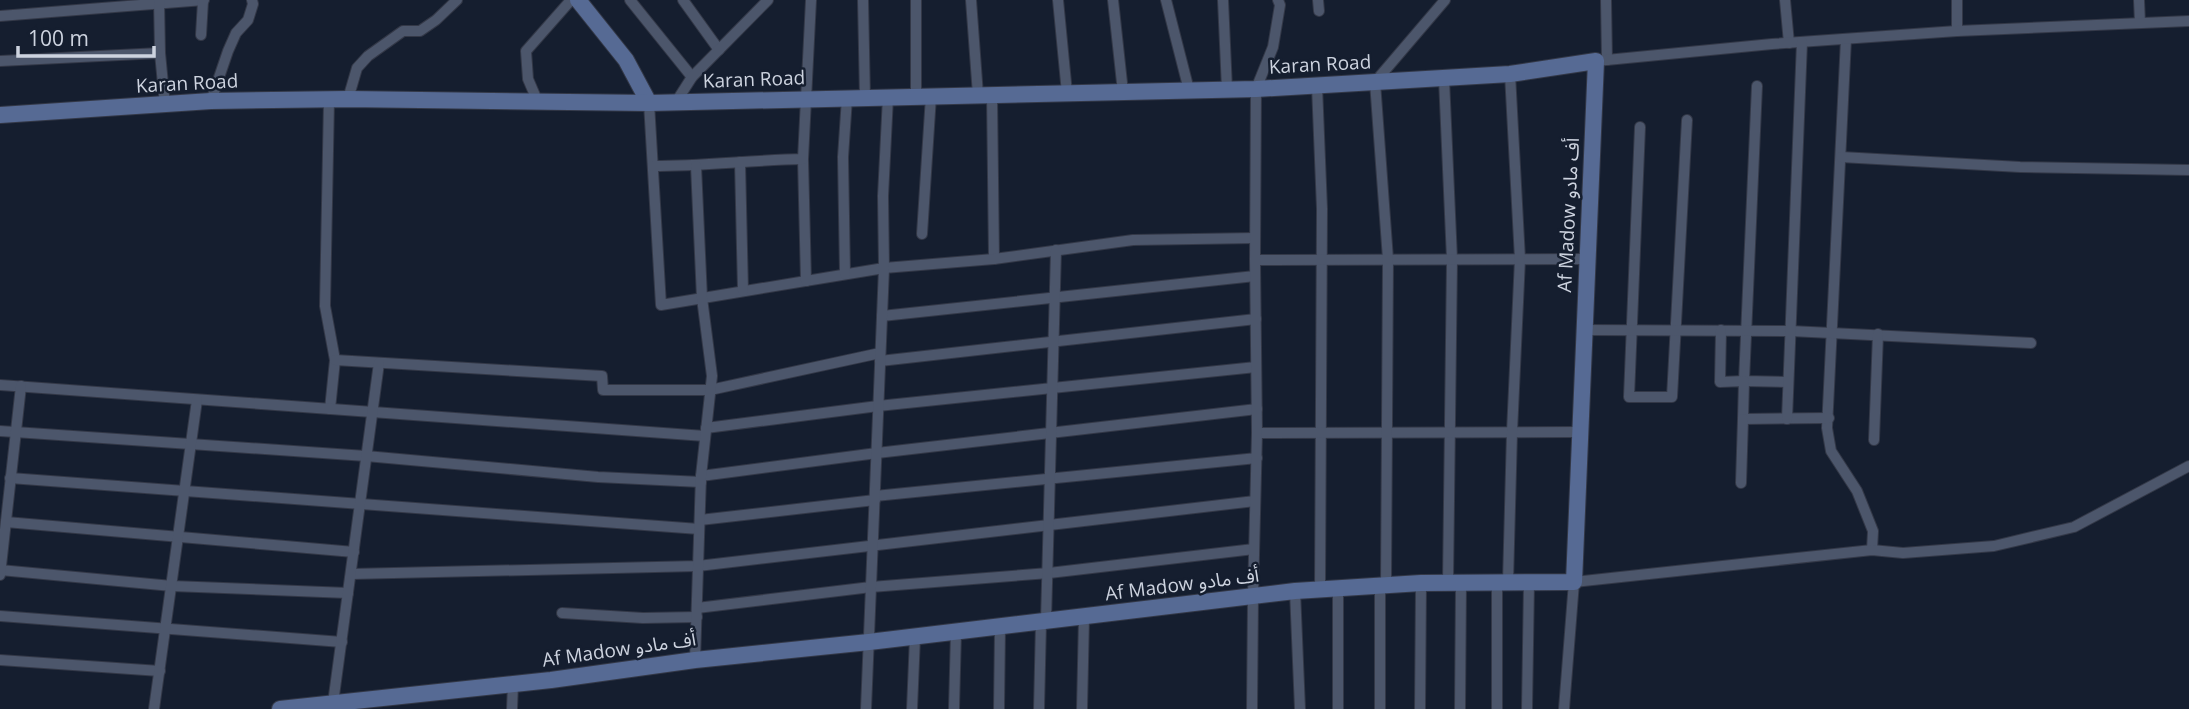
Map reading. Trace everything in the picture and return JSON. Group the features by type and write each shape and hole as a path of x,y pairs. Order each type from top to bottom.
{"street":[{"path":"0,16 159,1 204,0 201,36"},
{"path":"211,101 236,33 248,20 252,0"},
{"path":"348,99 357,68 368,56 402,31 415,33 423,29 457,0"},
{"path":"537,100 528,79 526,51 571,0"},
{"path":"578,0 626,60 649,103 661,305 884,268 993,259 1133,240 1255,238"},
{"path":"630,0 692,77"},
{"path":"682,0 719,50"},
{"path":"676,102 692,77 768,0"},
{"path":"806,281 803,159 810,0"},
{"path":"863,0 865,98"},
{"path":"916,0 924,96 922,234"},
{"path":"971,0 985,95 993,259"},
{"path":"1058,0 1067,93"},
{"path":"1113,0 1123,92"},
{"path":"1166,0 1189,90"},
{"path":"1223,0 1227,89"},
{"path":"1252,709 1257,433 1256,89 1273,47 1280,5 1278,0"},
{"path":"1380,709 1388,260 1375,82 1445,0"},
{"path":"1606,0 1602,61 1789,43 1957,31 2189,21"},
{"path":"1785,0 1789,43"},
{"path":"1956,0 1957,31"},
{"path":"2139,0 2140,23"},
{"path":"159,1 165,105"},
{"path":"1846,39 1827,428 1830,451 1857,491 1873,531 1872,550"},
{"path":"1787,419 1802,42"},
{"path":"0,61 160,53"},
{"name":"Karan Road","path":"0,115 211,101 348,99 649,103 1256,89 1510,74 1602,61"},
{"name":"Af Madow أف مادو","path":"280,709 340,705 695,660 915,637 1253,596 1421,583 1574,582 1587,258 1602,61"},
{"path":"1497,709 1520,259 1510,74"},
{"path":"1444,79 1452,259 1452,432 1461,709"},
{"path":"1317,86 1322,209 1320,590"},
{"path":"1741,484 1745,331 1757,86"},
{"path":"866,709 884,268 883,196 888,97"},
{"path":"845,274 843,157 847,98"},
{"path":"329,100 325,306 335,360 330,409"},
{"path":"1640,127 1629,397 1672,397 1687,120"},
{"path":"1841,157 2020,167 2189,170"},
{"path":"653,166 803,159"},
{"path":"740,162 743,291"},
{"path":"695,660 701,479 712,376 702,298 696,166"},
{"path":"1040,709 1047,573 1056,250"},
{"path":"1255,260 1587,258"},
{"path":"882,316 1255,276"},
{"path":"335,360 602,376 603,390 710,390 880,357 1054,342 1256,319"},
{"path":"1584,330 1832,332 2031,342"},
{"path":"1721,330 1720,382 1788,382"},
{"path":"1874,440 1878,334"},
{"path":"340,705 342,642 379,363"},
{"path":"0,385 372,412 706,432 878,406 1256,367"},
{"path":"20,386 0,571 172,586 348,593"},
{"path":"154,709 197,400"},
{"path":"0,431 366,456 598,477 701,479 877,453 1257,409"},
{"path":"1743,419 1829,418"},
{"path":"1257,433 1580,432"},
{"path":"10,478 360,504 700,525 875,498 1256,458"},
{"path":"1564,709 1574,582 1872,550 1903,552 1994,546 2074,527 2189,466"},
{"path":"351,574 698,566 1255,501"},
{"path":"6,522 354,552"},
{"path":"562,613 643,618 871,587 1047,573 1254,549"},
{"path":"1527,709 1529,582"},
{"path":"1420,709 1421,583"},
{"path":"1338,589 1338,709"},
{"path":"1295,592 1300,709"},
{"path":"0,616 342,642"},
{"path":"1082,709 1084,617"},
{"path":"999,709 1000,627"},
{"path":"954,709 956,632"},
{"path":"912,709 915,637"},
{"path":"0,660 160,671"},
{"path":"512,709 513,684"}]}
